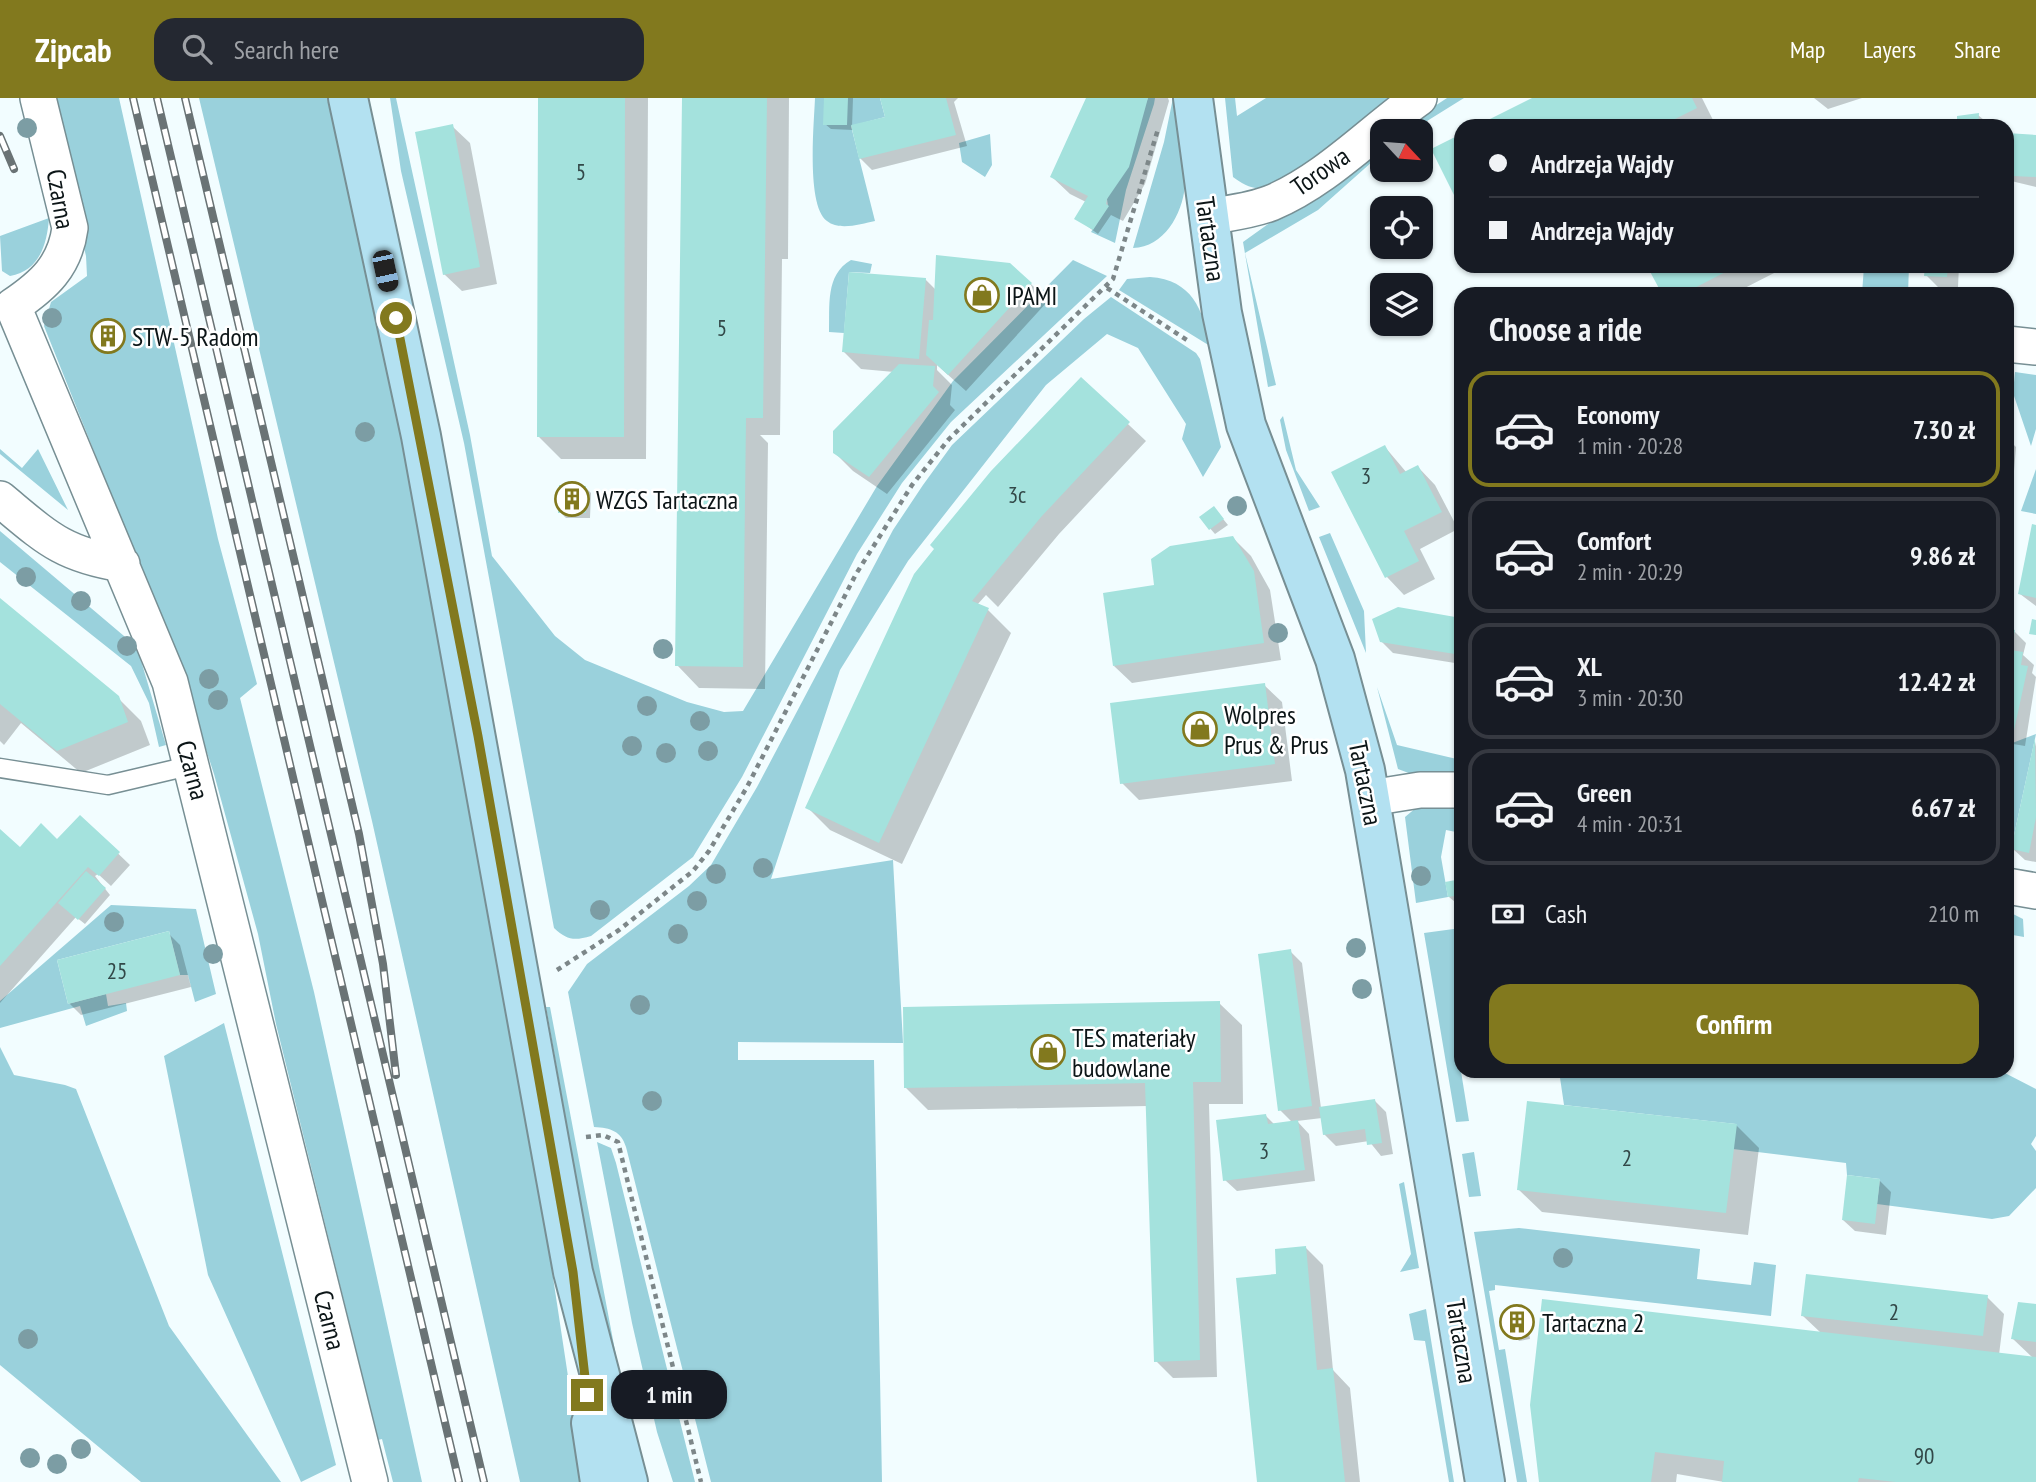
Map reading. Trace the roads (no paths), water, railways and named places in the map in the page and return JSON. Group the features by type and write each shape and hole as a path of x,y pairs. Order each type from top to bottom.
{"main road":[{"name":"Tartaczna","path":"1193,98 1222,313 1246,425 1335,659 1355,724 1370,798 1485,1482"},
{"path":"351,106 421,436 573,1272 600,1482"},
{"path":"573,1272 628,1482"}],"street":[{"name":"Czarna","path":"38,98 70,228 68,246 50,277 6,297 170,682 193,765 370,1482"},
{"name":"Torowa","path":"1208,217 1251,209 1293,191 1333,165 1419,98"},
{"path":"2014,345 2036,347"},
{"path":"0,499 55,545 94,559 122,564"},
{"path":"1370,798 1420,790 1454,790"},
{"path":"2014,887 2036,891"}],"lane":[{"path":"0,768 108,785 193,765"}],"railway":[{"path":"133,98 459,1482"},
{"path":"157,98 484,1482"},
{"path":"185,98 359,834 383,964 396,1075"},
{"path":"0,136 14,169"}],"place":[{"name":"IPAMI","path":"982,295"},
{"name":"STW-5 Radom","path":"108,336"},
{"name":"WZGS Tartaczna","path":"572,499"},
{"name":"Wolpres Prus & Prus","path":"1200,729"},
{"name":"TES materiały budowlane","path":"1048,1052"},
{"name":"Tartaczna 2","path":"1517,1322"}]}
